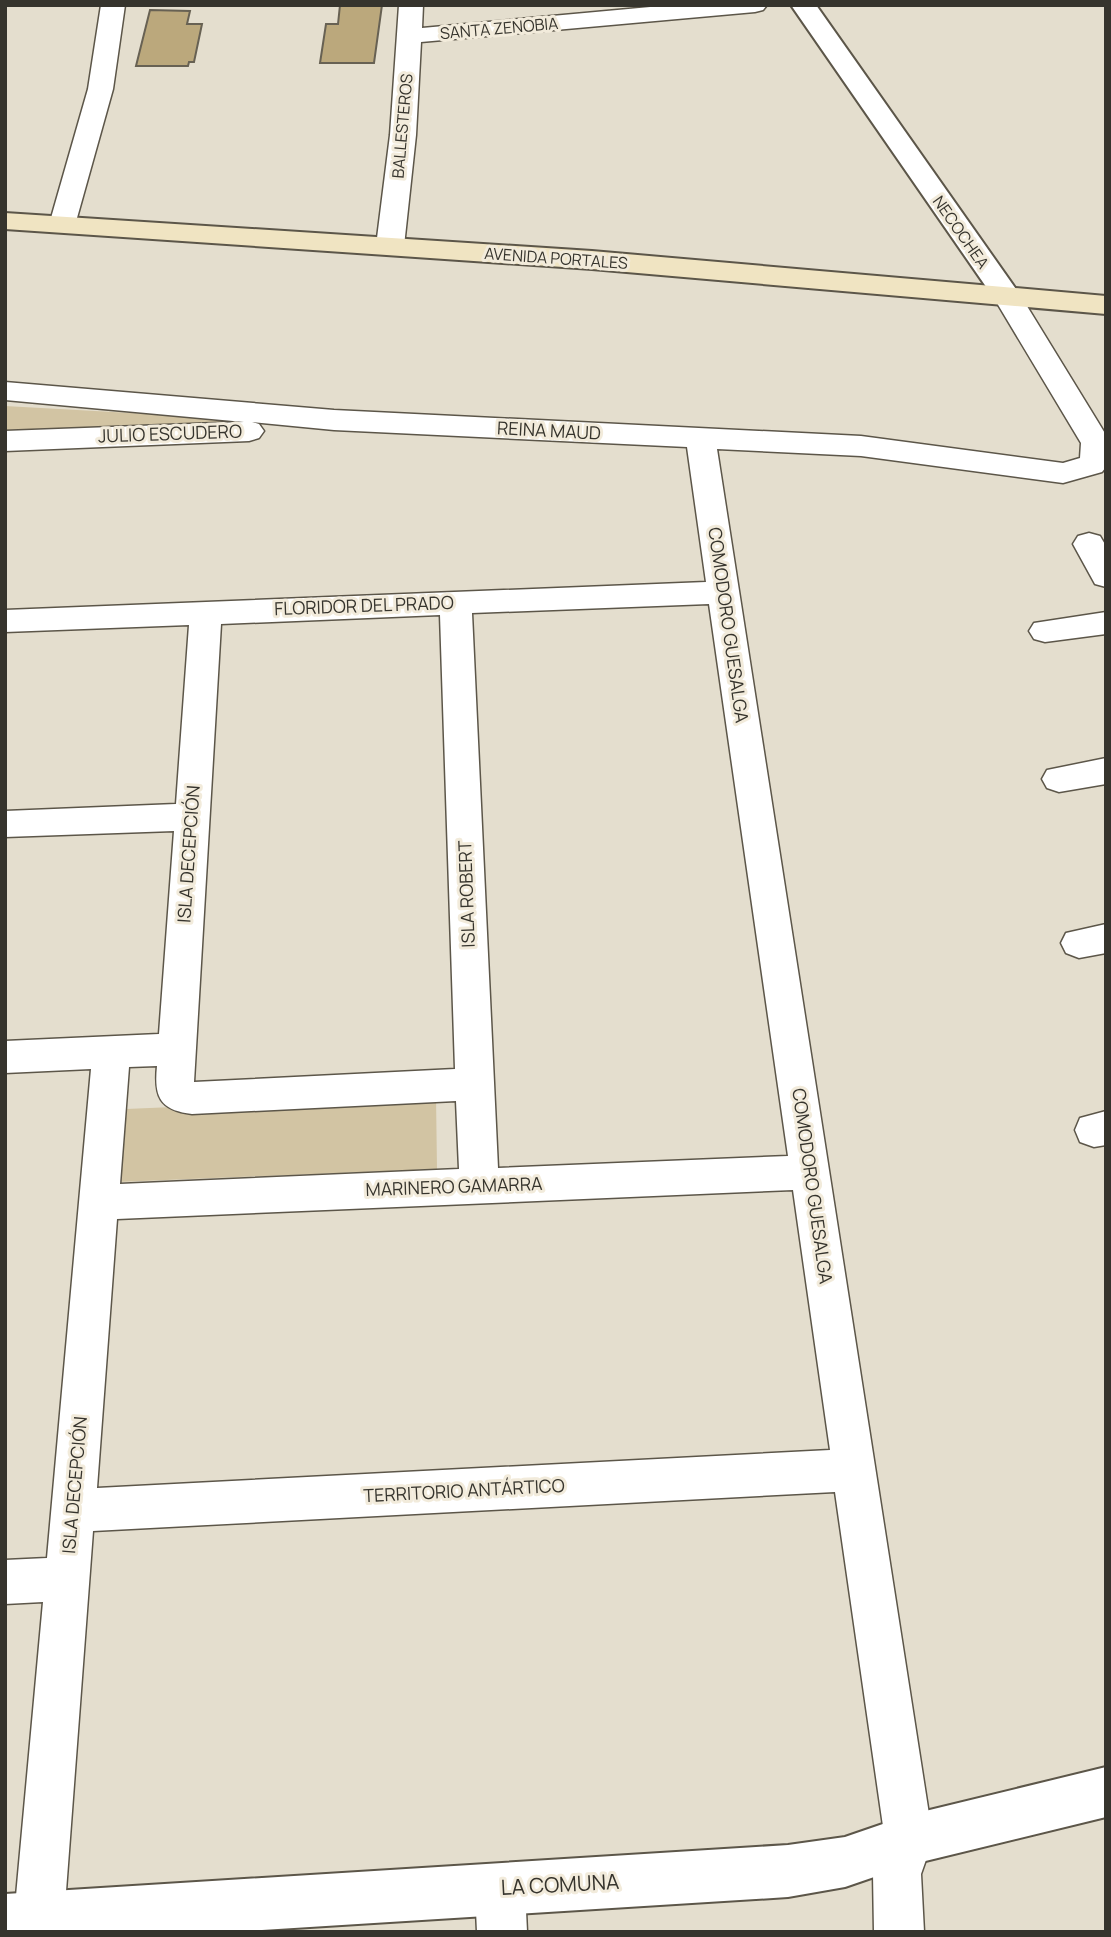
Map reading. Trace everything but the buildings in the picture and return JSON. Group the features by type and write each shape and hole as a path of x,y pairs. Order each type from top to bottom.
{"main road":[{"name":"AVENIDA PORTALES","path":"5,221 633,264 1106,306"}],"street":[{"path":"62,225 95,106 110,40 113,5"},
{"name":"BALLESTEROS","path":"390,246 411,5"},
{"name":"SANTA ZENOBIA","path":"410,36 755,5"},
{"name":"NECOCHEA","path":"803,5 1008,298 1090,428 1098,456 1091,465"},
{"name":"REINA MAUD","path":"5,391 334,420 860,446 1063,473 1091,465"},
{"name":"JULIO ESCUDERO","path":"5,441 240,432 334,420"},
{"name":"COMODORO GUESALGA","path":"701,440 909,1840 897,1874 900,1932"},
{"path":"1089,544 1106,576"},
{"name":"FLORIDOR DEL PRADO","path":"5,621 723,592"},
{"name":"ISLA ROBERT","path":"456,603 479,1186"},
{"name":"ISLA DECEPCIÓN","path":"205,613 175,1049 173,1084 177,1094 192,1098 474,1084"},
{"path":"1045,631 1106,623"},
{"path":"1059,779 1106,771"},
{"path":"5,824 191,817"},
{"path":"5,1057 175,1049"},
{"name":"ISLA DECEPCIÓN","path":"22,1919 67,1579 111,1052"},
{"name":"MARINERO GAMARRA","path":"98,1202 810,1172"},
{"name":"TERRITORIO ANTÁRTICO","path":"73,1511 854,1470"},
{"path":"5,1582 67,1579"},
{"name":"LA COMUNA","path":"22,1919 113,1923 501,1910 845,1862 909,1840 1106,1792"}],"shaded area":[{"path":"5,406 239,419 228,425 5,433"},
{"path":"436,1096 437,1169 117,1182 126,1109"}]}
